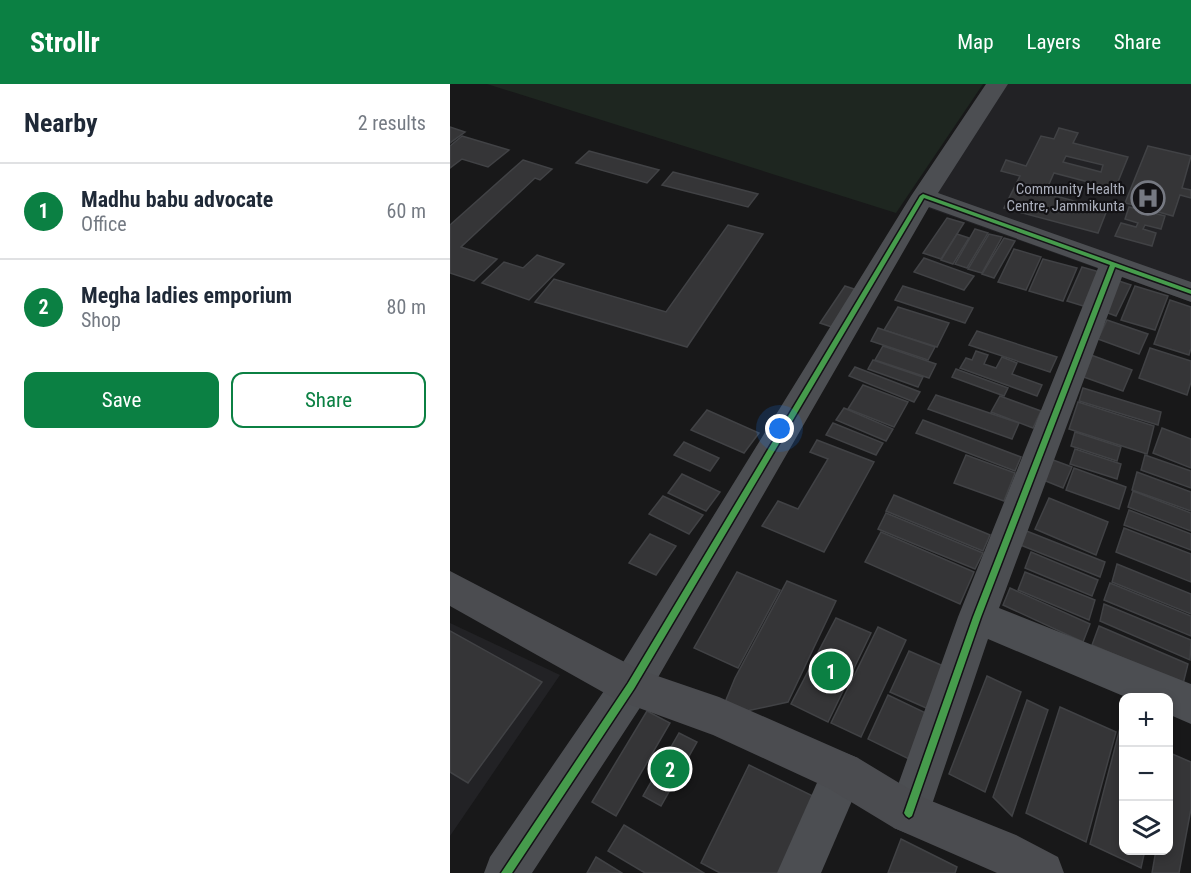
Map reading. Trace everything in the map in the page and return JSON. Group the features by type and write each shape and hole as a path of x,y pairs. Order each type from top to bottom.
{"main road":[{"path":"450,587 631,686 719,717 843,773 997,862 1042,873"}],"street":[{"path":"506,873 631,686 923,196 997,84"},
{"path":"923,196 1191,292"},
{"path":"909,813 977,616 1113,264"},
{"path":"977,616 1191,701"},
{"path":"799,873 843,773"}],"shaded area":[{"path":"487,84 983,84 896,213"},
{"path":"992,84 1191,84 1191,302 920,205"},
{"path":"450,623 560,675 450,836"}],"building":[{"path":"450,127 465,132 450,143"},
{"path":"1059,128 1078,133 1073,143 1128,157 1115,189 1054,173 1045,193 1107,210 1098,233 1004,208 1020,176 1001,171 1006,160 1026,166 1041,136 1054,139","holes":["1066,156 1103,165 1101,172 1063,162"]},
{"path":"462,136 509,150 488,167 462,159 450,168 450,146"},
{"path":"1148,146 1191,156 1182,188 1191,190 1191,198 1180,195 1173,216 1151,210 1150,212 1165,216 1161,229 1145,225 1143,229 1156,233 1152,246 1115,236 1121,223 1136,227 1138,223 1125,219 1129,207 1142,210 1143,207 1125,203"},
{"path":"589,151 659,170 647,183 576,163"},
{"path":"523,160 552,169 540,180 535,178 461,247 497,259 474,281 450,273 450,225"},
{"path":"673,172 758,194 748,207 662,185"},
{"path":"947,218 964,223 941,259 923,253"},
{"path":"728,225 763,234 687,347 535,302 554,279 666,312"},
{"path":"975,229 988,233 967,268 955,264"},
{"path":"957,234 969,238 953,264 941,260"},
{"path":"989,234 1002,237 982,273 968,269"},
{"path":"1004,238 1015,241 994,278 982,274"},
{"path":"1014,249 1041,257 1026,290 998,282"},
{"path":"537,255 564,264 529,300 482,283 504,262 523,268"},
{"path":"924,258 974,276 964,290 914,272"},
{"path":"1043,259 1077,268 1063,301 1029,291"},
{"path":"1082,267 1103,273 1090,308 1067,301"},
{"path":"1116,280 1131,285 1116,316 1100,310"},
{"path":"845,286 857,290 832,327 820,323"},
{"path":"903,286 973,308 965,323 895,300"},
{"path":"1135,286 1168,296 1155,330 1121,320"},
{"path":"1170,300 1191,307 1189,355 1154,344"},
{"path":"898,307 949,323 937,347 884,330"},
{"path":"1107,320 1148,334 1139,354 1098,339"},
{"path":"878,328 935,347 928,360 871,341"},
{"path":"977,331 1057,357 1050,372 969,345"},
{"path":"883,346 936,364 929,378 875,360"},
{"path":"1150,348 1191,361 1191,382 1187,395 1139,378"},
{"path":"976,351 988,355 984,364 996,368 1002,357 1017,363 1012,374 1042,385 1037,396 960,368 966,358 972,360"},
{"path":"1091,355 1132,370 1123,391 1081,376"},
{"path":"873,360 923,377 918,387 868,369"},
{"path":"855,367 920,392 914,402 849,376"},
{"path":"956,369 1008,388 1004,396 952,377"},
{"path":"863,385 908,402 894,427 848,409"},
{"path":"1083,388 1161,412 1158,425 1079,401"},
{"path":"936,395 1019,423 1012,439 928,409"},
{"path":"1000,396 1041,411 1033,428 991,412"},
{"path":"1078,402 1154,426 1147,454 1069,429"},
{"path":"844,408 893,429 886,441 836,420"},
{"path":"707,410 759,433 744,453 691,430"},
{"path":"923,420 1021,457 1015,471 916,433"},
{"path":"833,423 883,443 876,455 826,435"},
{"path":"1162,428 1191,439 1191,468 1153,453"},
{"path":"1075,432 1121,447 1117,461 1071,446"},
{"path":"817,440 874,462 824,552 762,526 778,501 798,509 828,459 810,452"},
{"path":"684,442 719,458 710,471 674,455"},
{"path":"1075,449 1121,464 1117,479 1070,464"},
{"path":"966,455 1015,473 1004,501 954,483"},
{"path":"1145,455 1191,471 1191,488 1141,470"},
{"path":"1045,457 1072,467 1063,488 1036,477"},
{"path":"1074,468 1126,487 1119,509 1066,490"},
{"path":"1137,472 1191,492 1191,511 1132,490"},
{"path":"682,474 720,492 706,511 668,493"},
{"path":"1133,491 1191,513 1191,531 1128,507"},
{"path":"894,495 990,535 983,551 886,511"},
{"path":"663,496 703,515 689,534 649,514"},
{"path":"1049,498 1108,522 1096,555 1035,529"},
{"path":"1129,510 1191,534 1191,550 1124,525"},
{"path":"886,513 983,553 975,569 878,529"},
{"path":"1124,528 1191,554 1191,582 1116,552"},
{"path":"1024,530 1105,562 1100,577 1018,544"},
{"path":"881,532 974,572 960,604 865,562"},
{"path":"650,534 676,546 656,575 629,563"},
{"path":"1031,552 1098,580 1092,596 1025,568"},
{"path":"1117,564 1191,594 1191,614 1112,582"},
{"path":"737,572 780,590 738,668 694,648"},
{"path":"1025,572 1095,600 1089,620 1018,590"},
{"path":"787,581 836,601 788,702 719,717 735,678"},
{"path":"1110,583 1191,616 1191,636 1104,600"},
{"path":"1010,588 1090,624 1083,642 1003,605"},
{"path":"1104,604 1191,640 1190,660 1100,621"},
{"path":"836,618 871,633 828,722 791,704"},
{"path":"1099,626 1188,664 1183,684 1092,645"},
{"path":"878,627 906,640 861,737 831,723"},
{"path":"450,631 542,682 468,783 450,772"},
{"path":"909,651 950,669 933,711 890,692"},
{"path":"987,676 1021,692 985,792 949,774"},
{"path":"888,695 930,715 911,760 868,739"},
{"path":"1027,700 1048,710 1012,816 993,797"},
{"path":"1060,707 1116,732 1086,842 1026,813"},
{"path":"647,711 670,723 616,816 592,802"},
{"path":"1119,732 1119,855 1144,855 1141,868 1090,844"},
{"path":"679,733 697,742 661,806 643,796"},
{"path":"1173,754 1191,762 1191,809 1179,873 1152,873 1155,855 1173,855"},
{"path":"749,765 815,797 782,873 720,873 701,863"},
{"path":"624,825 704,873 645,873 608,851"},
{"path":"901,839 957,867 955,873 888,873"},
{"path":"596,857 622,873 587,873"}],"cycle path":[{"path":"506,873 631,686 923,196 1191,292"},
{"path":"909,813 977,617 1113,264"}],"place":[{"name":"Community Health Centre, Jammikunta","path":"1148,198"},
{"name":"Madhu babu advocate","path":"831,671"},
{"name":"Megha ladies emporium","path":"670,769"}]}
